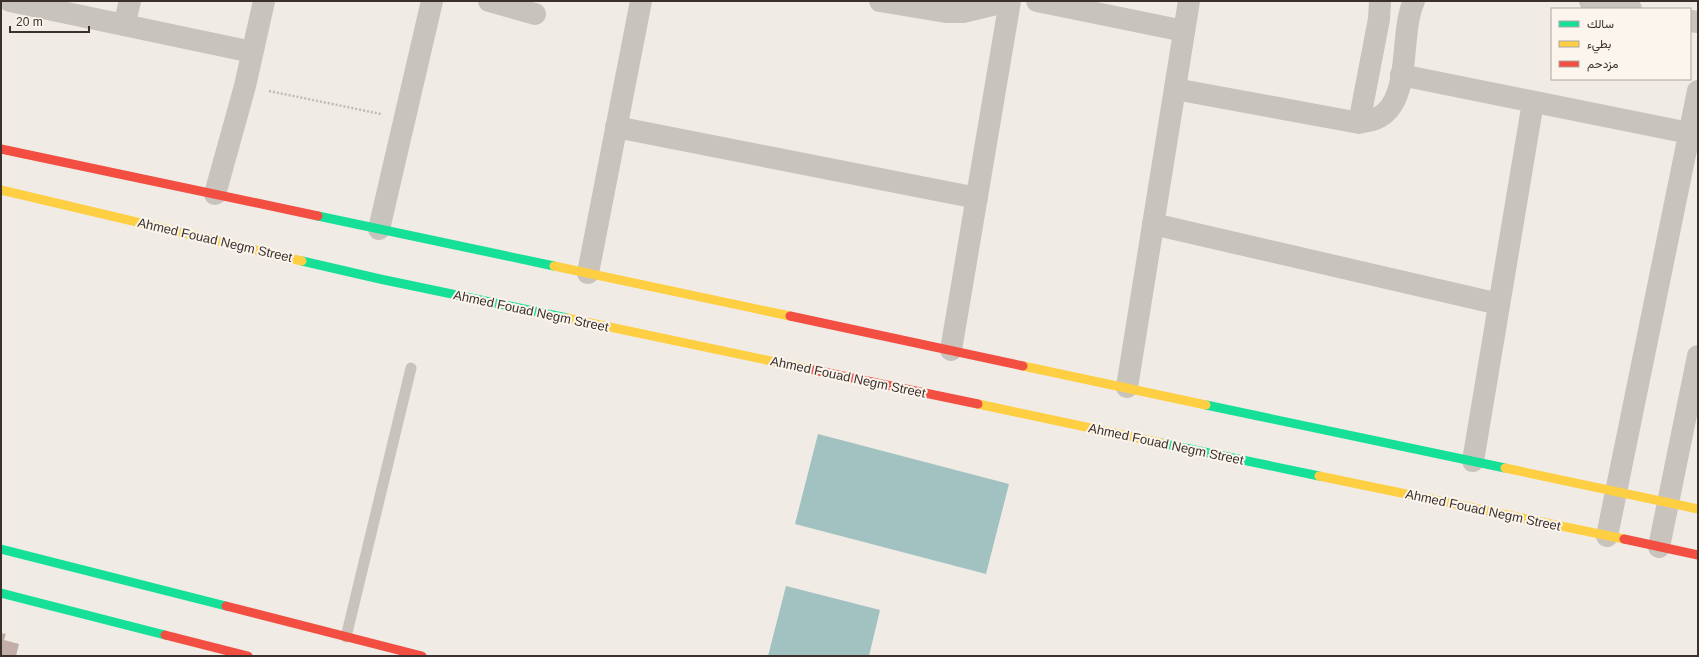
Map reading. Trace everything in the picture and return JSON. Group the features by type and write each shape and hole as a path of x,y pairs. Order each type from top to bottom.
{"street":[{"path":"10,1 252,52"},
{"path":"124,25 130,1"},
{"path":"215,194 245,86 264,1"},
{"path":"379,229 432,1"},
{"path":"489,1 535,14"},
{"path":"588,273 641,1"},
{"path":"890,2 946,12 963,12 1010,1 951,350"},
{"path":"1037,1 1184,31"},
{"path":"1127,387 1189,1"},
{"path":"1359,123 1379,19 1380,1"},
{"path":"1175,89 1359,123 1376,119 1390,108 1398,93 1414,1"},
{"path":"1590,1 1626,8"},
{"path":"1401,76 1689,133"},
{"path":"1607,536 1698,91"},
{"path":"1473,461 1533,102"},
{"path":"616,126 977,198"},
{"path":"1,149 1698,509"},
{"name":"Ahmed Fouad Negm Street","path":"1,190 380,280 1698,555"},
{"path":"1153,224 1499,304"},
{"path":"1659,547 1698,356"},
{"path":"1,549 422,656"},
{"path":"1,593 248,656"}],"lane":[{"path":"346,637 411,368"}],"path":[{"path":"245,86 404,119"}],"water":[{"path":"818,434 1009,484 986,574 795,524"},
{"path":"786,586 880,610 869,656 768,656"}],"building":[{"path":"1,633 6,634 4,640 19,644 16,656 1,656"}],"traffic: fast":[{"path":"318,216 554,266"},
{"path":"302,261 567,318"},
{"path":"1206,405 1505,468"},
{"path":"1161,443 1319,476"},
{"path":"1,549 226,606"},
{"path":"1,593 165,635"}],"traffic: slow":[{"path":"1,190 302,261"},
{"path":"554,266 790,316"},
{"path":"567,318 814,370"},
{"path":"1023,366 1206,405"},
{"path":"978,404 1161,443"},
{"path":"1505,468 1698,509"},
{"path":"1319,476 1624,539"}],"traffic: jam":[{"path":"1,149 318,216"},
{"path":"790,316 1023,366"},
{"path":"814,370 978,404"},
{"path":"1624,539 1698,555"},
{"path":"226,606 422,656"},
{"path":"165,635 248,656"}]}
